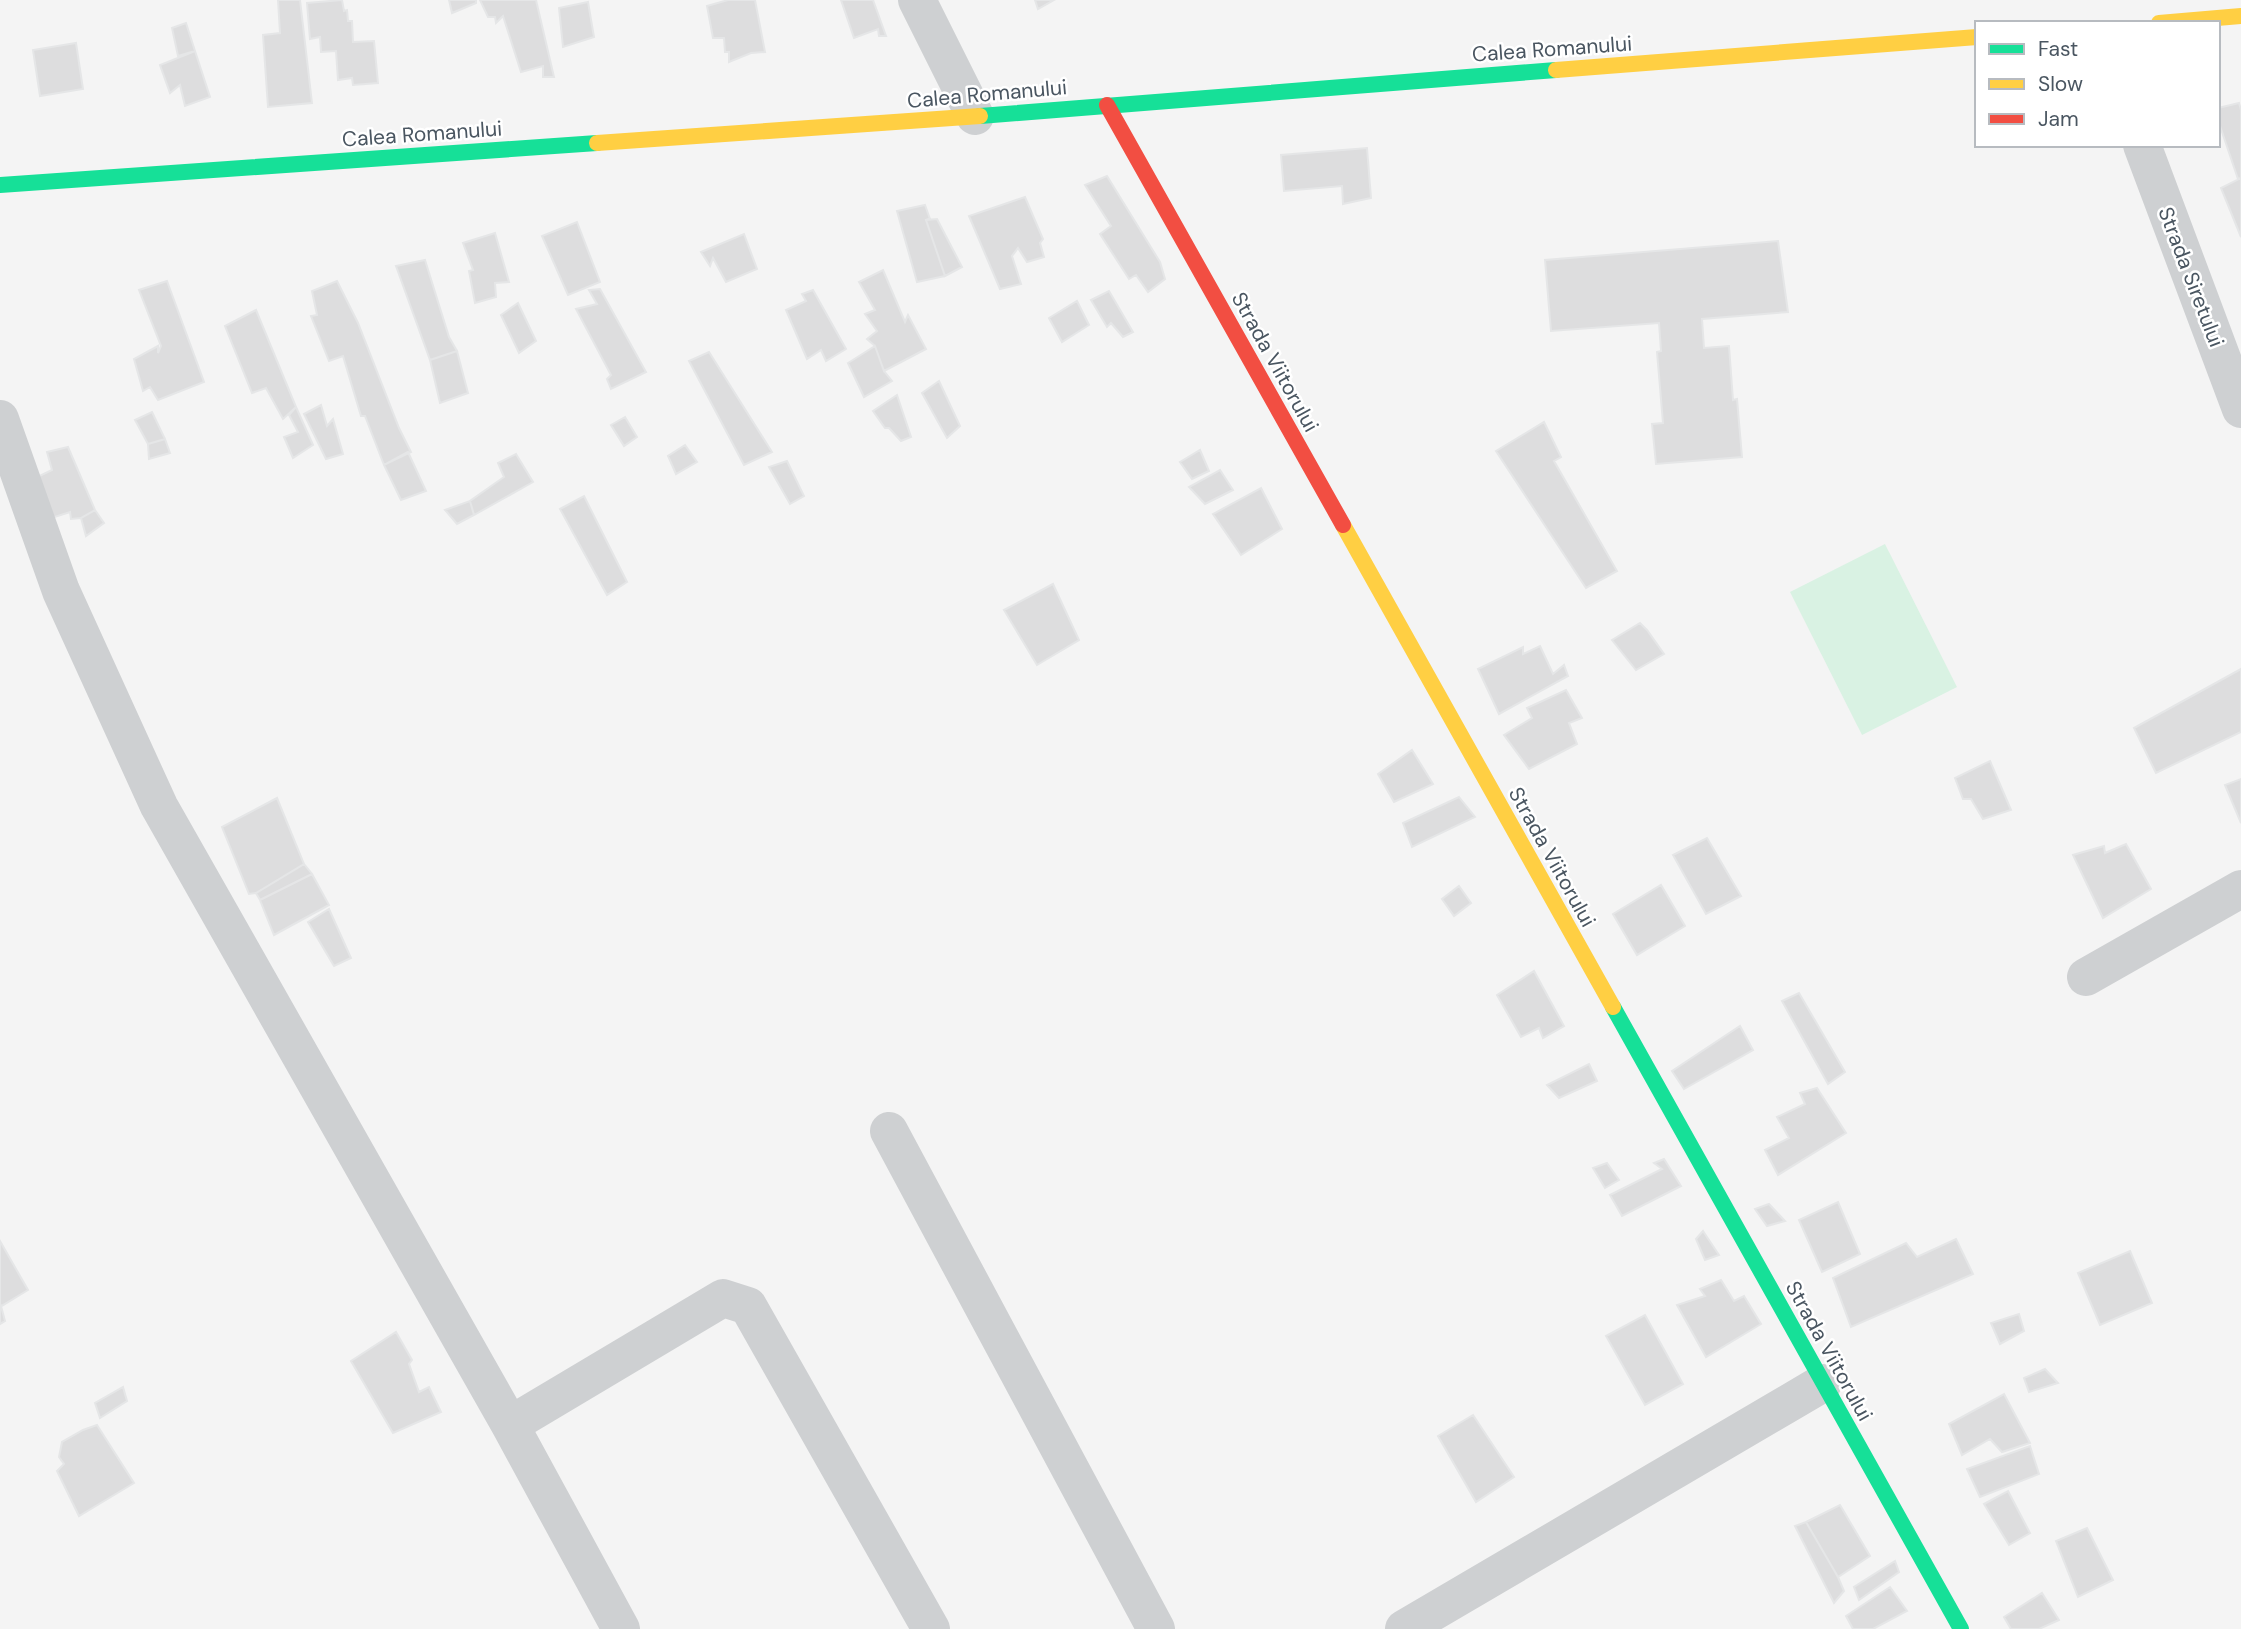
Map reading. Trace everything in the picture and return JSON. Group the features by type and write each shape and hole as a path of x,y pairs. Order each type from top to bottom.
{"main road":[{"path":"2182,21 2241,16"},
{"name":"Calea Romanului","path":"0,185 975,116 1975,37"},
{"name":"Strada Viitorului","path":"1107,105 1961,1629"}],"street":[{"path":"918,0 975,116"},
{"name":"Strada Siretului","path":"2143,147 2241,410"},
{"path":"0,419 61,591 159,806 510,1424 621,1629"},
{"path":"2086,976 2241,889"},
{"path":"889,1131 1156,1629"},
{"path":"510,1424 723,1298 748,1306 931,1629"},
{"path":"1404,1629 1823,1383"}],"green space":[{"path":"1885,544 1957,687 1862,735 1790,592"}],"building":[{"path":"278,0 300,0 312,103 268,107 263,35 280,33"},
{"path":"342,0 348,21 352,21 353,42 374,41 378,83 353,85 352,78 338,80 336,51 321,52 320,37 310,39 307,3"},
{"path":"449,0 476,0 476,3 452,13"},
{"path":"480,0 536,0 554,77 543,77 543,66 521,72 503,16 496,23 495,17 488,17"},
{"path":"728,0 755,0 765,52 751,53 729,62 724,38 713,38 707,6"},
{"path":"841,0 873,0 886,36 879,36 878,29 854,38"},
{"path":"1035,0 1054,0 1038,9"},
{"path":"588,2 594,37 563,47 559,8"},
{"path":"186,23 195,51 178,56 172,28"},
{"path":"76,43 83,89 40,96 33,50"},
{"path":"195,51 210,97 185,106 180,85 170,93 160,65"},
{"path":"2239,103 2241,110 2241,178 2238,179 2220,126 2220,108"},
{"path":"1367,148 1371,198 1343,204 1342,186 1284,191 1281,155"},
{"path":"1107,176 1160,262 1165,279 1148,292 1136,275 1129,279 1100,234 1111,226 1085,185"},
{"path":"2241,178 2241,237 2221,188"},
{"path":"1025,197 1043,239 1040,243 1044,257 1027,262 1018,248 1012,256 1021,284 1000,289 969,216"},
{"path":"925,205 930,219 926,220 945,276 917,282 897,211"},
{"path":"937,219 962,267 945,276 926,220"},
{"path":"577,222 600,282 568,295 542,236"},
{"path":"495,233 509,282 495,283 496,297 475,303 469,271 473,270 463,243"},
{"path":"744,234 757,269 726,282 713,258 710,266 701,252"},
{"path":"1778,241 1788,312 1702,319 1704,348 1729,346 1733,400 1737,399 1742,457 1656,464 1652,424 1663,423 1657,352 1661,351 1659,323 1551,331 1545,260"},
{"path":"425,260 449,337 457,351 430,360 396,266"},
{"path":"883,270 905,322 908,315 926,349 884,371 875,346 867,339 877,331 865,314 875,310 859,282"},
{"path":"167,281 204,382 158,400 150,387 143,391 134,359 158,346 158,353 161,346 139,290"},
{"path":"337,281 358,323 411,452 384,465 365,416 361,416 343,356 329,361 311,316 317,315 312,291"},
{"path":"600,289 646,372 611,389 607,379 611,375 576,309 597,304 589,290"},
{"path":"813,290 846,349 826,361 821,350 807,359 786,310 806,301 802,294"},
{"path":"1109,291 1133,332 1123,337 1111,323 1107,327 1091,300"},
{"path":"1077,301 1089,325 1062,342 1049,318"},
{"path":"518,303 536,341 519,353 501,315"},
{"path":"256,310 296,407 283,419 266,388 252,393 225,326"},
{"path":"875,346 884,371 892,381 864,397 848,363"},
{"path":"457,351 468,393 440,403 430,360"},
{"path":"709,352 772,452 744,465 689,361"},
{"path":"939,381 960,426 947,438 922,393"},
{"path":"897,395 911,437 901,441 889,428 885,428 873,411"},
{"path":"321,405 327,426 333,419 343,454 326,459 304,414"},
{"path":"296,407 313,445 293,458 284,437 298,432 289,415"},
{"path":"152,412 165,439 148,444 135,420"},
{"path":"625,417 637,437 624,446 611,425"},
{"path":"1544,422 1561,457 1554,461 1617,571 1586,588 1496,451"},
{"path":"165,439 170,453 149,459 148,444"},
{"path":"685,445 697,462 676,474 668,456"},
{"path":"68,447 95,510 81,518 71,519 70,512 42,521 25,483 52,470 47,452"},
{"path":"1200,450 1209,471 1192,479 1180,462"},
{"path":"408,452 426,491 401,500 384,465"},
{"path":"516,454 533,482 474,515 470,501 504,477 498,463"},
{"path":"787,461 804,496 790,504 769,467"},
{"path":"1220,470 1233,490 1205,504 1189,487"},
{"path":"1261,488 1282,529 1241,555 1213,514"},
{"path":"584,496 627,582 607,595 560,509"},
{"path":"470,501 474,515 457,524 445,510"},
{"path":"95,510 104,523 86,536 81,518"},
{"path":"1053,584 1079,640 1037,665 1004,610"},
{"path":"1640,623 1664,654 1636,670 1612,640"},
{"path":"1540,646 1553,674 1564,665 1568,676 1499,714 1478,669 1523,647 1523,654"},
{"path":"2241,669 2241,732 2156,773 2134,728"},
{"path":"1566,690 1582,718 1569,723 1577,744 1529,769 1504,735 1532,718 1527,708"},
{"path":"1412,750 1433,784 1394,802 1378,774"},
{"path":"1990,761 2011,810 1983,819 1971,799 1963,799 1955,778"},
{"path":"2241,779 2241,823 2225,785"},
{"path":"1459,797 1475,817 1412,847 1403,823"},
{"path":"277,798 304,864 256,893 249,894 222,827"},
{"path":"1707,838 1741,896 1706,914 1673,855"},
{"path":"2126,844 2151,889 2103,918 2073,855 2104,846 2105,853"},
{"path":"304,864 312,874 260,900 256,893"},
{"path":"312,874 329,905 274,935 260,900"},
{"path":"1661,885 1685,926 1637,955 1613,914"},
{"path":"1459,886 1471,903 1454,916 1442,899"},
{"path":"329,909 351,958 334,966 308,922"},
{"path":"1534,971 1564,1026 1543,1038 1539,1028 1521,1037 1497,995"},
{"path":"1799,993 1845,1072 1828,1084 1782,1001"},
{"path":"1740,1026 1753,1050 1684,1089 1672,1071"},
{"path":"1589,1064 1597,1081 1559,1098 1547,1085"},
{"path":"1817,1088 1846,1133 1778,1175 1765,1150 1789,1138 1777,1117 1805,1104 1800,1093"},
{"path":"1664,1159 1681,1186 1622,1216 1610,1195 1662,1169 1654,1163"},
{"path":"1607,1163 1619,1180 1605,1188 1593,1168"},
{"path":"1838,1202 1860,1254 1822,1272 1799,1220"},
{"path":"1769,1204 1785,1221 1767,1226 1755,1209"},
{"path":"1703,1231 1719,1255 1705,1260 1696,1239"},
{"path":"1956,1239 1973,1274 1851,1327 1833,1278 1906,1243 1917,1257"},
{"path":"0,1241 28,1290 0,1307"},
{"path":"2130,1251 2152,1303 2100,1325 2078,1273"},
{"path":"1721,1280 1734,1301 1744,1296 1761,1324 1706,1357 1677,1305 1705,1296 1700,1289"},
{"path":"0,1307 5,1321 0,1324"},
{"path":"2019,1314 2024,1331 2000,1344 1991,1323"},
{"path":"1645,1315 1683,1384 1645,1405 1606,1336"},
{"path":"396,1332 412,1360 409,1364 419,1392 429,1387 441,1412 393,1433 351,1361"},
{"path":"2045,1369 2058,1383 2029,1392 2024,1378"},
{"path":"123,1387 127,1401 100,1418 95,1403"},
{"path":"2004,1394 2030,1443 2002,1452 1990,1439 1962,1455 1949,1424"},
{"path":"1473,1415 1514,1477 1476,1502 1438,1436"},
{"path":"97,1425 134,1483 79,1516 57,1471 64,1464 59,1457 62,1442"},
{"path":"2030,1446 2039,1474 1980,1497 1967,1469"},
{"path":"2008,1491 2030,1533 2009,1545 1984,1504"},
{"path":"1840,1505 1870,1556 1838,1577 1806,1522"},
{"path":"1806,1522 1844,1591 1834,1603 1795,1526"},
{"path":"2087,1528 2113,1580 2078,1597 2056,1541"},
{"path":"1895,1561 1899,1572 1859,1600 1854,1587"},
{"path":"1890,1587 1907,1611 1873,1629 1853,1629 1846,1616"},
{"path":"2042,1593 2059,1620 2039,1629 2011,1629 2004,1617"}],"traffic: fast":[{"path":"980,116 1556,70"},
{"path":"0,185 597,143"},
{"path":"1613,1007 1961,1629"}],"traffic: slow":[{"path":"2182,21 2241,16"},
{"path":"1556,70 1975,37"},
{"path":"597,143 980,116"},
{"path":"1343,525 1613,1007"}],"traffic: jam":[{"path":"1107,105 1343,525"}]}
